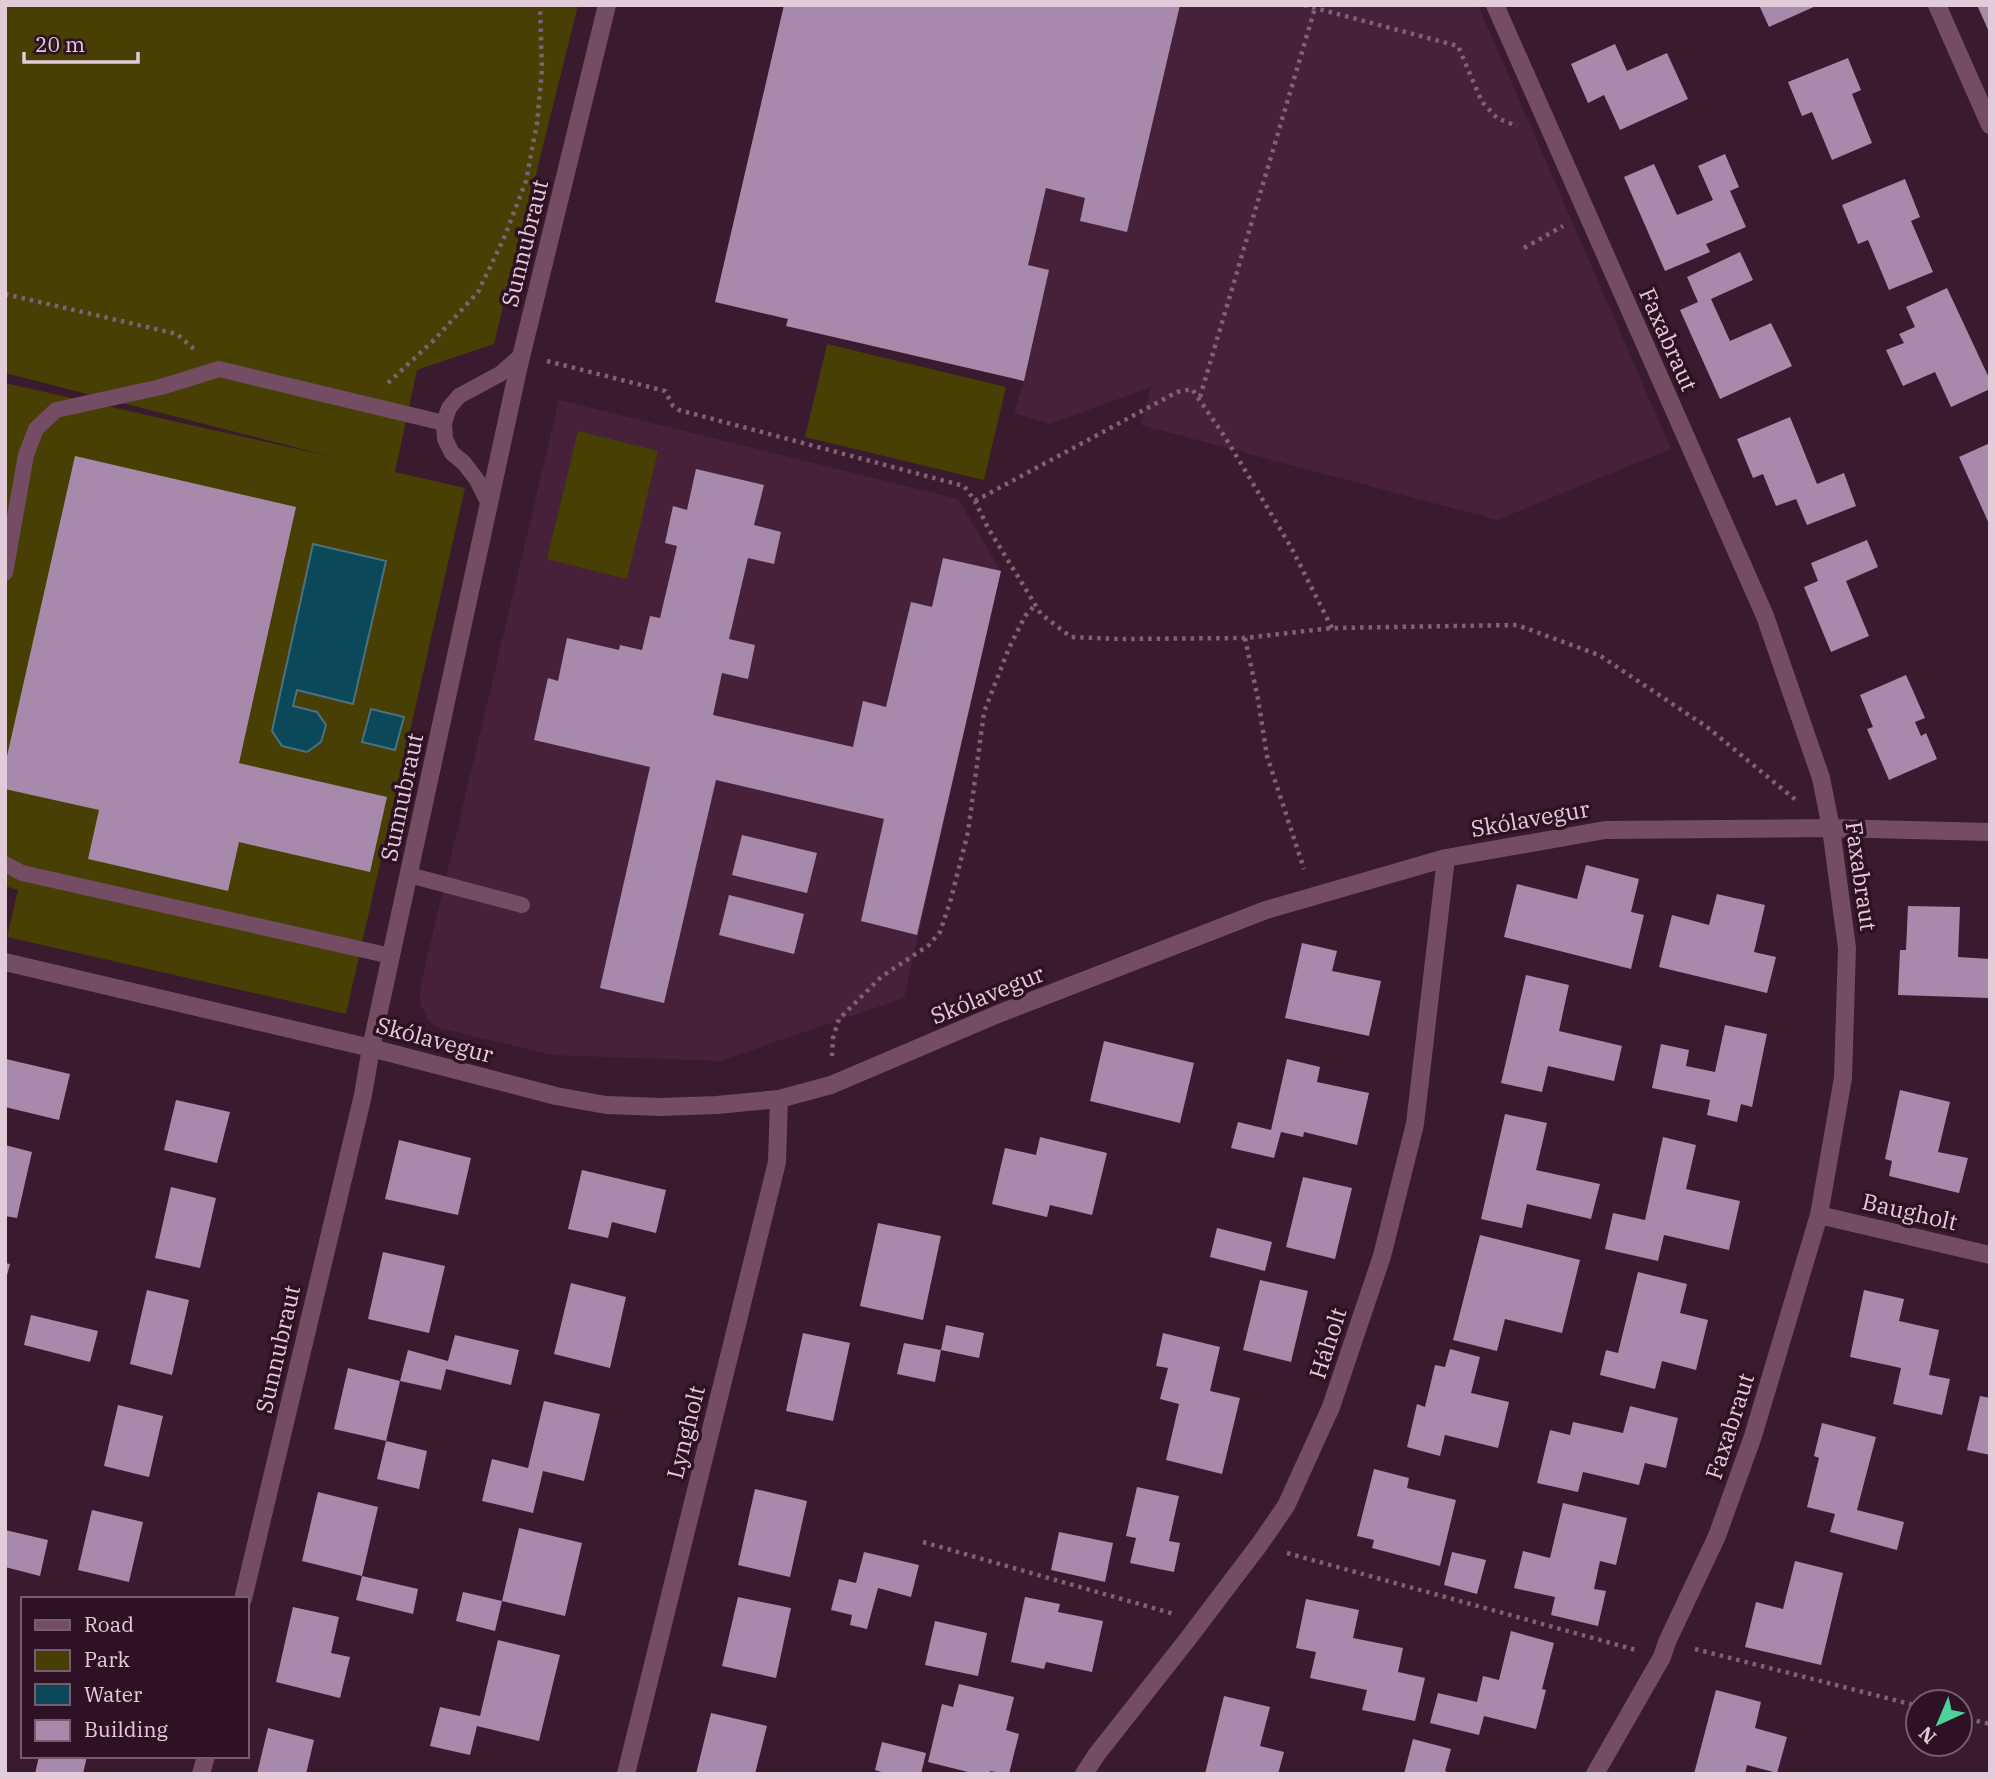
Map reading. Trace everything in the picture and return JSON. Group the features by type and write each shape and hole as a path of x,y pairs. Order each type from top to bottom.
{"street":[{"name":"Sunnubraut","path":"243,1597 363,1095 522,355 607,5"},
{"name":"Faxabraut","path":"1495,5 1765,616 1821,778 1831,828 1847,948 1843,1078 1819,1215 1754,1436 1717,1536 1664,1649 1595,1774"},
{"path":"1937,5 1990,125"},
{"name":"Skólavegur","path":"5,961 371,1048 556,1096 606,1105 717,1105 779,1099 831,1085 998,1014 1266,910 1446,858 1605,830 1831,828 1990,832"},
{"name":"Háholt","path":"1084,1774 1286,1506 1331,1407 1382,1255 1415,1124 1446,858"},
{"name":"Lyngholt","path":"626,1774 777,1162 779,1099"},
{"name":"Baugholt","path":"1819,1215 1990,1255"}],"lane":[{"path":"489,504 477,480 452,453 445,439 444,423 449,408 459,396 500,374 522,355"},
{"path":"5,573 26,455 36,429 56,410 161,387 219,369 444,423"},
{"path":"5,864 22,873 391,957"},
{"path":"409,875 522,905"}],"path":[{"path":"366,404 434,340 478,292 504,238 526,181 537,123 542,70 540,5"},
{"path":"1304,5 1458,46 1482,102 1497,118 1522,128"},
{"path":"1199,398 1315,8"},
{"path":"1524,248 1564,226 1588,217"},
{"path":"5,294 177,334 219,369"},
{"path":"522,355 665,391 673,406 679,410 964,486 975,500 988,528 1041,614 1071,636 1119,639 1245,638 1332,628 1517,625 1599,655 1707,727 1831,828"},
{"path":"975,500 1177,392 1192,389 1292,547 1332,628"},
{"path":"831,1085 833,1038 839,1019 881,977 929,945 940,932 968,832 984,712 1009,648 1025,617 1035,605"},
{"path":"1245,638 1267,756 1312,897"},
{"path":"923,1542 1201,1622"},
{"path":"1259,1545 1664,1649 1904,1703"}],"shaded area":[{"path":"1014,5 1478,5 1671,449 1497,520 1141,425 1151,387 1050,424 1014,413 1024,381 1049,270 958,249"},
{"path":"559,400 958,499 1001,571 904,998 720,1061 551,1055 436,1027 427,1018 421,1005 421,983"}],"green space":[{"path":"5,5 578,5 494,344 417,370 395,472 465,488 346,1014 7,937 18,890 5,886 5,383 333,457 5,373"},
{"path":"827,344 1006,387 984,480 805,437"},
{"path":"578,431 658,451 627,579 547,559"}],"water":[{"path":"313,544 386,561 353,704 297,690 293,706 317,712 326,725 321,742 307,752 282,746 272,731"},
{"path":"371,709 404,717 395,750 362,742"}],"building":[{"path":"784,5 1180,5 1127,232 1080,221 1085,198 1046,188 1028,265 1049,270 1024,381 786,326 788,319 715,302"},
{"path":"1759,5 1818,5 1769,27"},
{"path":"1977,5 1990,5 1990,34"},
{"path":"1615,44 1627,71 1667,53 1688,99 1620,130 1604,95 1588,103 1571,64"},
{"path":"1848,58 1861,90 1852,94 1872,143 1832,160 1812,112 1802,116 1788,82"},
{"path":"1725,154 1739,187 1730,191 1746,227 1706,244 1710,252 1665,271 1624,177 1654,164 1677,215 1713,200 1698,166"},
{"path":"1905,179 1920,217 1911,221 1933,272 1889,290 1868,240 1858,244 1842,205"},
{"path":"1740,252 1753,280 1711,299 1730,341 1771,323 1792,366 1720,399 1680,310 1698,302 1687,277"},
{"path":"1947,288 1990,380 1990,389 1951,407 1935,372 1903,386 1886,350 1904,343 1899,334 1915,327 1906,307"},
{"path":"1790,417 1817,484 1844,473 1856,506 1807,525 1796,499 1776,506 1763,474 1753,478 1737,439"},
{"path":"1990,443 1990,526 1959,457"},
{"path":"75,456 296,507 239,763 387,797 370,872 239,842 228,891 88,859 99,810 5,789 5,765"},
{"path":"696,469 764,485 754,525 781,532 774,564 748,558 729,639 755,645 748,679 722,673 713,715 853,747 863,701 886,707 911,602 932,607 943,558 1001,571 917,935 861,921 884,819 716,780 664,1003 600,988 650,767 534,740 548,678 558,681 567,638 619,650 620,645 642,650 650,616 660,618 677,546 665,543 673,506 687,510"},
{"path":"1867,540 1878,567 1846,581 1869,636 1831,652 1804,587 1818,581 1811,563"},
{"path":"1906,675 1925,718 1915,722 1921,736 1926,733 1937,759 1889,780 1867,729 1873,727 1860,695"},
{"path":"742,835 817,853 807,893 732,875"},
{"path":"1586,865 1639,879 1631,912 1644,915 1631,969 1504,937 1517,884 1577,899"},
{"path":"1717,894 1765,905 1754,952 1776,957 1767,993 1659,967 1672,915 1709,925"},
{"path":"729,895 804,914 794,954 719,935"},
{"path":"1908,906 1960,907 1958,957 1990,959 1990,998 1898,995 1900,950 1906,950"},
{"path":"1302,943 1337,951 1332,971 1381,981 1369,1036 1285,1018"},
{"path":"1526,975 1569,985 1559,1031 1622,1046 1614,1081 1548,1066 1542,1092 1501,1083"},
{"path":"1725,1025 1767,1034 1752,1107 1741,1104 1737,1122 1707,1115 1710,1100 1652,1088 1661,1044 1689,1050 1686,1066 1715,1072"},
{"path":"1104,1041 1194,1063 1180,1123 1090,1101"},
{"path":"6,1059 70,1074 59,1120 5,1107"},
{"path":"1287,1059 1320,1067 1317,1082 1369,1093 1357,1145 1304,1132 1303,1137 1281,1132 1274,1158 1231,1148 1238,1122 1271,1130"},
{"path":"1900,1090 1950,1102 1938,1152 1968,1158 1959,1193 1889,1176 1892,1161 1885,1159"},
{"path":"176,1100 230,1112 217,1163 164,1150"},
{"path":"1505,1114 1547,1123 1536,1170 1600,1184 1591,1219 1527,1204 1522,1228 1481,1219"},
{"path":"1040,1137 1107,1153 1092,1215 1050,1205 1047,1217 992,1204 1005,1148 1036,1155"},
{"path":"1663,1137 1696,1145 1686,1189 1740,1201 1729,1250 1664,1235 1658,1261 1605,1249 1613,1213 1645,1220"},
{"path":"399,1140 471,1158 458,1215 385,1199"},
{"path":"5,1145 32,1152 17,1218 5,1216"},
{"path":"582,1170 666,1190 656,1233 612,1222 608,1238 568,1229"},
{"path":"1303,1177 1352,1188 1335,1259 1286,1247"},
{"path":"171,1187 216,1198 200,1268 155,1258"},
{"path":"878,1223 941,1236 923,1320 860,1306"},
{"path":"1217,1228 1272,1242 1265,1271 1210,1257"},
{"path":"1480,1235 1580,1260 1562,1333 1505,1319 1497,1351 1453,1340"},
{"path":"383,1252 445,1266 429,1333 368,1319"},
{"path":"5,1263 10,1264 6,1279 5,1279"},
{"path":"1638,1272 1687,1284 1680,1313 1708,1320 1696,1370 1662,1361 1655,1389 1600,1375 1606,1350 1618,1353"},
{"path":"1260,1280 1308,1291 1291,1362 1243,1350"},
{"path":"571,1283 626,1297 610,1368 554,1354"},
{"path":"147,1290 189,1300 172,1375 130,1364"},
{"path":"1864,1290 1904,1299 1899,1321 1939,1330 1929,1375 1950,1379 1942,1415 1893,1404 1901,1368 1850,1357"},
{"path":"31,1315 98,1331 90,1362 24,1345"},
{"path":"946,1325 984,1333 979,1358 941,1350"},
{"path":"803,1333 850,1343 833,1421 786,1411"},
{"path":"1163,1333 1220,1347 1210,1391 1240,1398 1222,1474 1166,1460 1179,1404 1160,1399 1168,1368 1156,1366"},
{"path":"455,1335 519,1350 511,1385 446,1369 441,1390 400,1381 408,1350 448,1361"},
{"path":"904,1343 941,1350 935,1382 897,1374"},
{"path":"1450,1349 1480,1357 1471,1393 1509,1402 1498,1448 1445,1435 1440,1456 1407,1447 1417,1404 1425,1407 1435,1365 1445,1367"},
{"path":"348,1368 400,1381 386,1441 334,1429"},
{"path":"1980,1396 1990,1398 1990,1455 1967,1450"},
{"path":"544,1401 600,1414 584,1481 543,1471 533,1513 482,1501 492,1459 528,1468"},
{"path":"118,1405 163,1416 149,1477 104,1466"},
{"path":"1630,1406 1678,1418 1666,1468 1645,1463 1639,1485 1583,1472 1578,1492 1537,1483 1550,1430 1570,1435 1573,1422 1623,1433"},
{"path":"1822,1423 1876,1437 1857,1510 1904,1522 1897,1550 1830,1532 1835,1514 1807,1507 1819,1458 1814,1456"},
{"path":"386,1441 427,1451 419,1489 377,1479"},
{"path":"1374,1469 1409,1478 1407,1488 1456,1500 1440,1566 1372,1548 1374,1540 1357,1536"},
{"path":"1137,1487 1179,1496 1169,1541 1180,1543 1174,1572 1130,1563 1136,1538 1126,1536"},
{"path":"755,1489 807,1501 790,1577 738,1565"},
{"path":"318,1492 378,1507 362,1576 302,1561"},
{"path":"1563,1503 1627,1518 1616,1565 1600,1561 1594,1589 1606,1591 1598,1626 1551,1615 1555,1597 1514,1588 1523,1551 1550,1558"},
{"path":"92,1510 143,1522 129,1582 78,1570"},
{"path":"519,1528 582,1543 565,1616 502,1601"},
{"path":"5,1530 48,1540 40,1576 5,1567"},
{"path":"1059,1532 1113,1543 1105,1582 1051,1570"},
{"path":"864,1552 919,1565 911,1597 878,1588 867,1629 850,1625 852,1615 831,1610 839,1579 856,1583"},
{"path":"1452,1552 1486,1560 1477,1594 1444,1585"},
{"path":"1795,1561 1843,1573 1821,1665 1745,1647 1756,1602 1783,1609"},
{"path":"362,1576 418,1589 413,1614 356,1600"},
{"path":"463,1592 502,1601 495,1631 456,1621"},
{"path":"738,1597 791,1608 776,1678 722,1666"},
{"path":"1025,1597 1060,1604 1058,1612 1103,1621 1092,1672 1046,1662 1044,1669 1011,1662"},
{"path":"1306,1599 1359,1610 1353,1638 1403,1648 1398,1672 1425,1678 1415,1721 1362,1710 1367,1690 1310,1678 1316,1652 1296,1648"},
{"path":"293,1607 339,1617 331,1653 350,1657 340,1698 276,1682"},
{"path":"935,1621 987,1633 978,1676 925,1665"},
{"path":"1511,1631 1554,1643 1542,1689 1546,1690 1536,1729 1484,1716 1479,1735 1430,1723 1438,1693 1477,1702 1483,1676 1499,1680"},
{"path":"498,1640 560,1655 539,1741 477,1726 470,1755 430,1746 440,1707 480,1716"},
{"path":"959,1684 1014,1697 1006,1730 1019,1734 1009,1774 990,1771 989,1774 976,1774 928,1762 942,1704 953,1707"},
{"path":"1716,1690 1761,1702 1755,1728 1787,1737 1777,1773 1747,1765 1745,1774 1694,1774"},
{"path":"1224,1696 1270,1707 1260,1746 1284,1752 1278,1774 1205,1774"},
{"path":"711,1713 767,1726 755,1774 696,1774"},
{"path":"268,1728 314,1740 306,1774 257,1774"},
{"path":"1413,1739 1451,1749 1445,1771 1452,1774 1404,1774"},
{"path":"882,1742 926,1753 921,1774 888,1774 875,1770"},
{"path":"39,1758 87,1758 83,1774 35,1774"}]}
